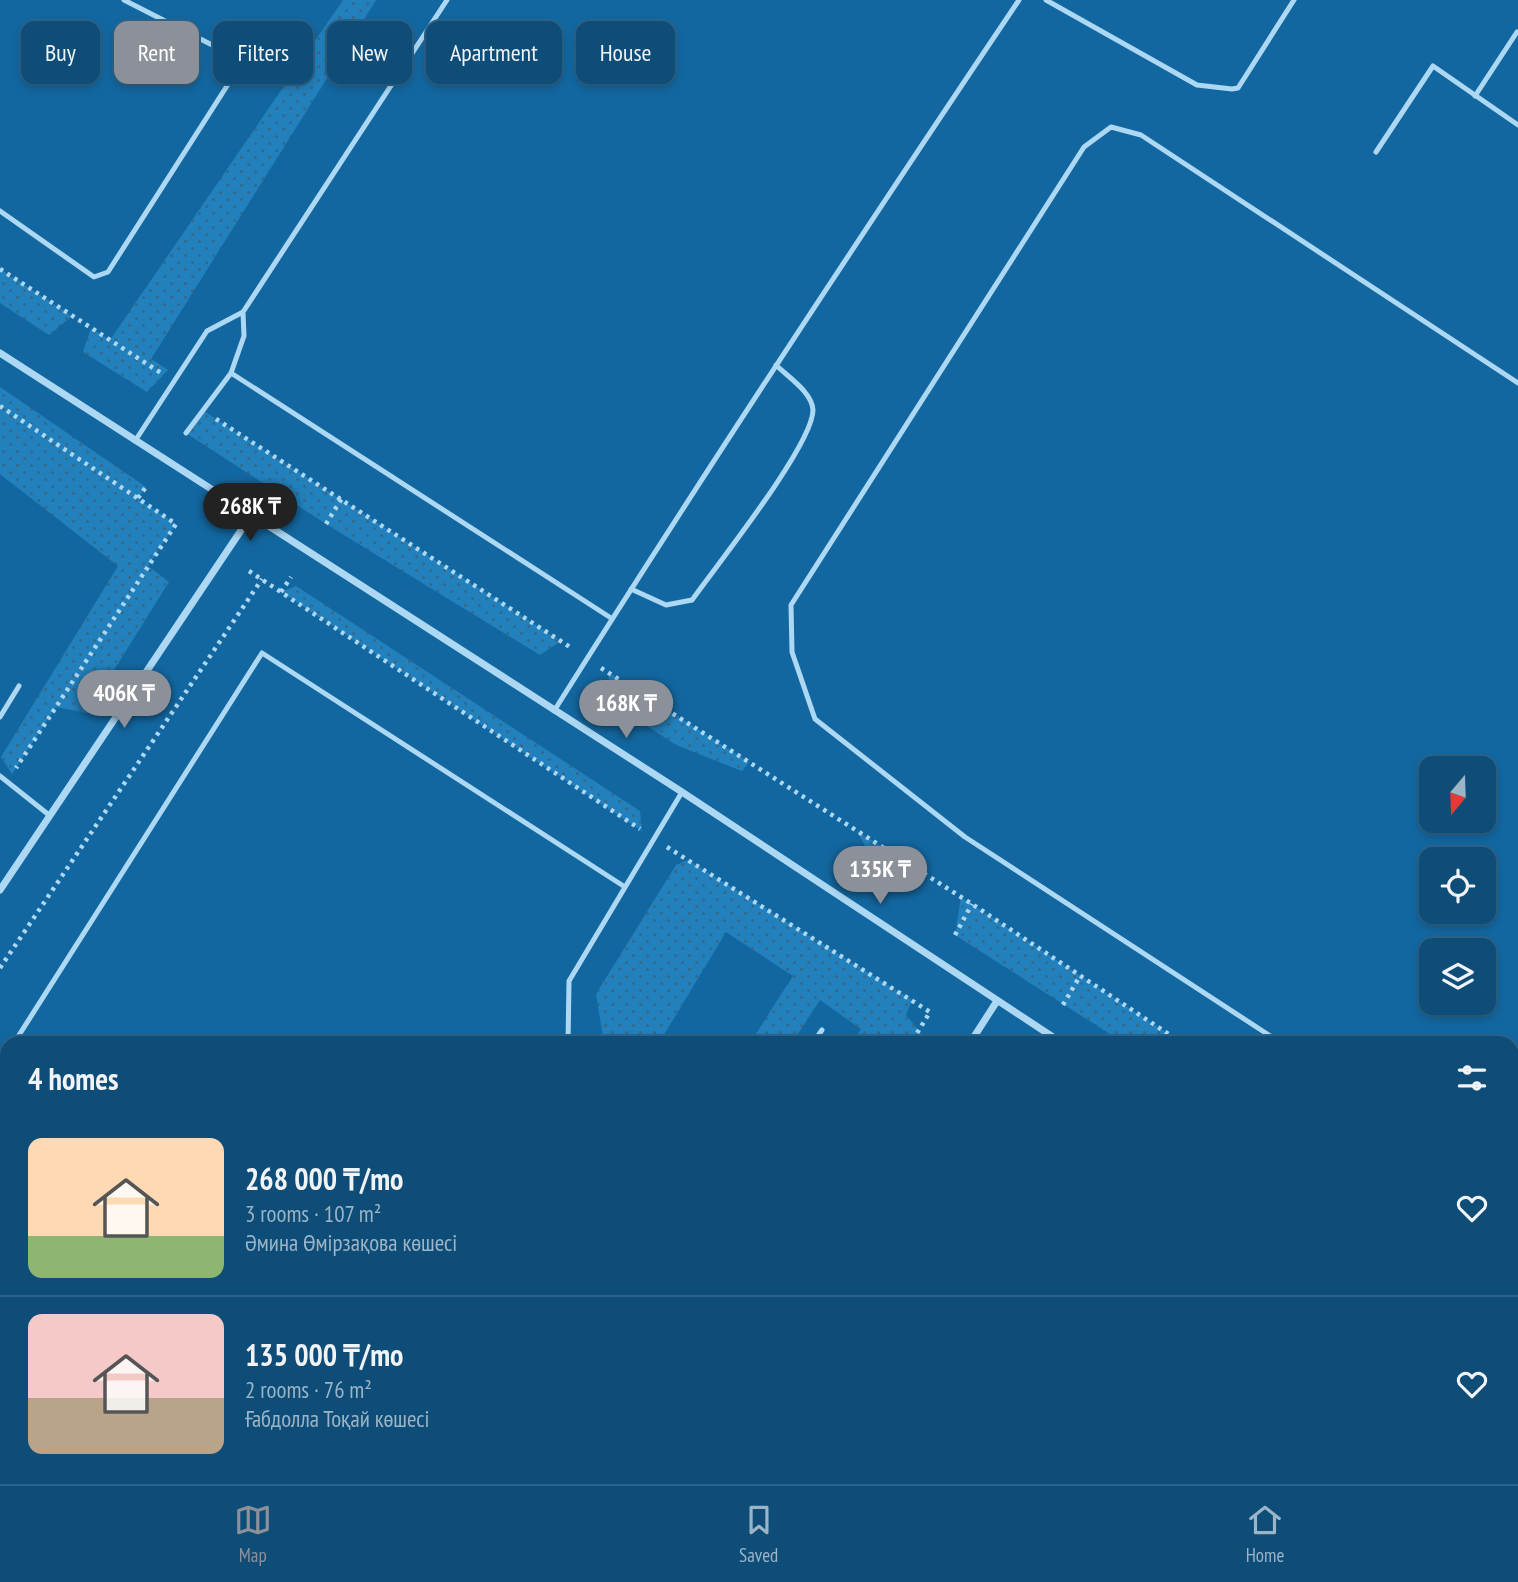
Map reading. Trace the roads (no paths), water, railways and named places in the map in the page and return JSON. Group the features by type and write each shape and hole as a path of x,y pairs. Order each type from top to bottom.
{"street":[{"path":"0,353 250,517 682,792 1051,1036"},
{"path":"0,890 250,517"},
{"path":"974,1036 997,1000"}],"lane":[{"path":"0,211 94,276 108,272 234,75 218,48 124,0"},
{"path":"134,442 207,331 243,312 447,0"},
{"path":"554,711 611,618 776,365 1020,0"},
{"path":"1046,0 1196,85 1232,89 1238,88 1294,0"},
{"path":"1475,96 1517,32"},
{"path":"1376,152 1433,66 1518,125"},
{"path":"1270,1036 965,837 815,719 792,652 791,605 1084,147 1111,127 1141,135 1518,383"},
{"path":"186,433 231,373 244,336 243,312"},
{"path":"631,589 666,604 692,600 802,446 813,411 808,395 776,365"},
{"path":"231,373 611,618"},
{"path":"18,1036 262,653 625,887"},
{"path":"0,717 19,686"},
{"path":"0,776 49,815"},
{"path":"568,1036 569,981 682,792"},
{"path":"818,1036 822,1030"}]}
